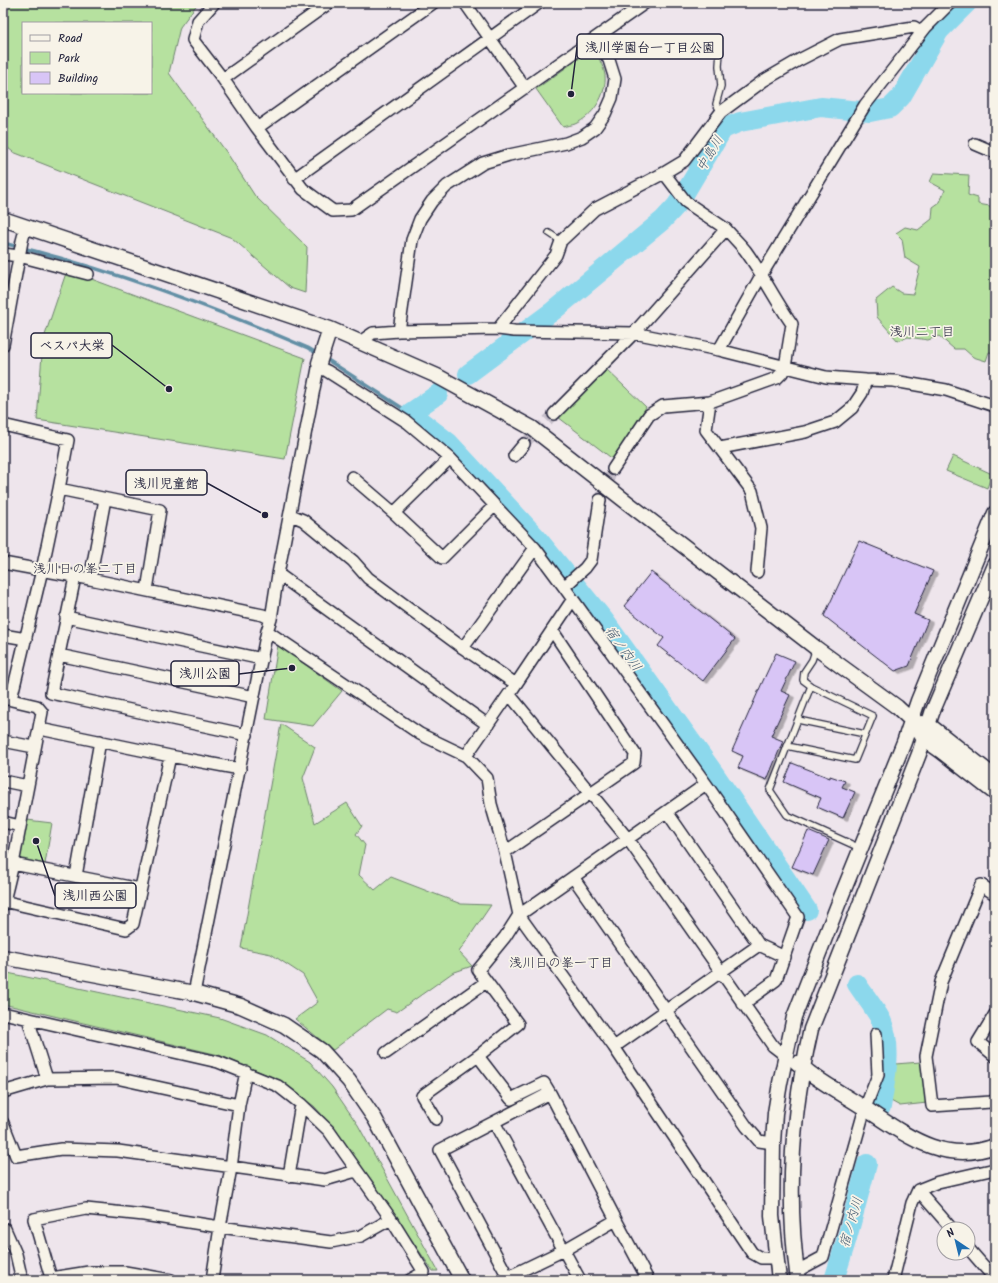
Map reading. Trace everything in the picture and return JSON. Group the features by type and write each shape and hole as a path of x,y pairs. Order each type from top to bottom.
{"street":[{"path":"214,3 198,21 193,40 223,79 294,179 303,189 333,211 351,210 645,3"},
{"path":"223,79 329,3"},
{"path":"257,128 433,3"},
{"path":"465,3 525,88"},
{"path":"294,179 540,3"},
{"path":"719,350 762,274 864,105 922,32 950,3"},
{"path":"498,329 556,255 561,241 595,209 684,161 721,112 763,81 840,39 914,27 922,32"},
{"path":"399,331 412,240 420,219 432,201 447,186 483,163 582,137 595,128 605,114 612,98 614,79 609,60 596,38"},
{"path":"975,144 988,150 995,151"},
{"path":"613,469 649,414 664,406 710,402 777,378 782,373 784,367 792,324 777,302 762,274 744,249 726,230 686,202 664,173"},
{"path":"3,219 330,329 437,376 532,428 816,648 897,707 912,721 924,739 995,794"},
{"path":"3,345 26,226"},
{"path":"554,414 634,334 726,230"},
{"path":"3,254 21,250 88,274"},
{"path":"194,993 267,631 271,619 278,574 291,515 320,360 330,329"},
{"path":"360,342 373,333 399,331 498,329 514,331 634,334 719,350 826,377 894,381 946,390 995,406"},
{"path":"320,360 356,388 407,422 450,458 567,584 573,599 706,784 798,917 776,980 743,1004"},
{"path":"720,448 805,432 835,422 852,408 862,393 866,380"},
{"path":"710,402 706,430 752,492 761,528 757,572"},
{"path":"3,425 68,440 42,570 26,639 7,698 37,706 42,712 40,728 34,747 20,826 8,863 3,902 126,929 133,924 170,756"},
{"path":"514,456 524,444"},
{"path":"394,513 450,458"},
{"path":"352,477 394,513 442,558 495,505"},
{"path":"59,489 160,510 147,590"},
{"path":"90,579 105,499"},
{"path":"567,584 585,568 590,560 600,500"},
{"path":"779,1280 772,1216 773,1143 775,1113 780,1083 794,1017 904,742 921,693 995,513"},
{"path":"291,515 303,520 353,561 368,578 463,648 516,684"},
{"path":"463,648 535,548"},
{"path":"3,563 147,590 263,615 271,619"},
{"path":"876,1034 878,1075 865,1108 823,1257 798,1275 793,1230 791,1174 793,1142 802,1067 812,1029 924,739 932,713 995,565"},
{"path":"278,574 488,725"},
{"path":"75,577 51,693 247,735"},
{"path":"466,756 573,599"},
{"path":"66,617 262,658"},
{"path":"505,852 634,763 635,754 552,630"},
{"path":"267,631 420,734 466,756 487,778 491,804 505,852 519,915 614,1047 752,1253 761,1258 776,1258"},
{"path":"3,635 26,639"},
{"path":"59,655 254,697"},
{"path":"509,694 628,839 773,1046 813,1075 908,1137 933,1148 960,1153 984,1150 995,1146"},
{"path":"912,721 929,725 995,777"},
{"path":"40,728 170,756 240,769"},
{"path":"3,741 34,747"},
{"path":"76,876 100,741"},
{"path":"3,781 28,786"},
{"path":"436,1118 418,1091 478,1056 518,1024 478,970 505,937 519,915 706,784"},
{"path":"667,812 760,945 785,957"},
{"path":"3,822 20,826"},
{"path":"8,863 140,888"},
{"path":"573,877 747,1128 759,1141 773,1143"},
{"path":"995,894 981,885 941,982 926,1056 932,1106 991,1102 995,1100"},
{"path":"614,1047 760,945"},
{"path":"3,957 194,993 241,1006 284,1025 322,1051 349,1081 375,1119 462,1280"},
{"path":"386,1053 486,982"},
{"path":"3,1013 218,1062 278,1086 301,1104 329,1131 391,1219 424,1272 410,1280"},
{"path":"995,1014 978,1042 995,1056"},
{"path":"28,1019 47,1079"},
{"path":"478,1056 511,1099 544,1083 648,1280"},
{"path":"212,1280 231,1168 239,1105 246,1072"},
{"path":"3,1092 47,1079 116,1078 239,1105"},
{"path":"550,1093 440,1150 507,1279 564,1250 616,1220"},
{"path":"289,1176 301,1104"},
{"path":"3,1122 16,1156 61,1149 118,1151 325,1180 356,1171"},
{"path":"494,1122 580,1280"},
{"path":"892,1280 912,1203 918,1190 938,1182 995,1169"},
{"path":"918,1190 945,1221"},
{"path":"171,1280 125,1272 89,1272 51,1278 34,1219 86,1209 144,1215 220,1228 331,1242 361,1236 391,1219"},
{"path":"3,1230 5,1229 16,1254 22,1280"},
{"path":"976,1257 995,1279"}],"lane":[{"path":"720,52 721,86 716,104 721,112"},
{"path":"549,233 561,241"},
{"path":"787,746 855,760 873,716 811,686 803,680 804,672 812,660 816,648"},
{"path":"811,686 770,790 786,815 861,848"},
{"path":"798,720 865,734"}],"green space":[{"path":"3,3 198,3 180,27 169,73 227,153 255,196 307,247 305,293 290,288 232,238 13,152 3,144"},
{"path":"588,52 597,54 602,64 605,75 604,90 598,104 588,116 575,124 563,127 536,89"},
{"path":"934,173 969,175 968,195 978,198 978,204 995,207 995,353 989,352 986,361 973,357 964,349 954,349 939,336 928,340 908,337 898,341 877,317 876,300 892,287 901,293 913,294 920,267 905,258 902,239 896,233 905,227 918,230 932,219 933,207 940,202 945,190 930,182"},
{"path":"67,270 305,358 285,459 37,420 43,341"},
{"path":"605,368 646,407 614,460 558,417"},
{"path":"953,456 992,474 987,488 946,471"},
{"path":"278,645 342,691 313,726 266,719"},
{"path":"281,724 315,747 303,778 315,823 347,803 362,826 356,834 365,845 359,875 375,890 391,877 461,904 491,905 459,952 472,966 452,973 397,1012 387,1009 333,1050 295,1019 318,1002 303,975 271,954 241,948"},
{"path":"27,820 52,823 45,864 19,858"},
{"path":"3,972 220,1018 267,1035 310,1062 332,1087 358,1125 438,1271 433,1271 336,1130 314,1106 272,1077 219,1055 3,1004"},
{"path":"921,1062 927,1103 900,1106 889,1100 895,1064"}],"building":[{"path":"859,541 933,571 914,614 928,620 909,666 895,671 824,616"},
{"path":"651,572 735,639 703,681 658,646 664,638 624,606"},
{"path":"776,653 795,661 781,691 790,695 771,736 783,741 767,780 738,768 743,756 732,751"},
{"path":"792,763 830,778 830,776 845,781 842,787 855,792 843,818 817,807 821,798 784,782"},
{"path":"808,831 829,840 813,875 792,867"}],"waterway":[{"name":"中島川","path":"468,374 553,311 663,220 676,206 686,191 723,129 740,122 821,107 870,112 890,108 901,97 939,31 967,3"},
{"path":"3,243 81,264 158,289 271,332 318,354"},
{"path":"323,357 410,413"},
{"name":"宿ノ内川","path":"438,394 410,413 449,443 537,538 604,620 716,776 807,910"},
{"name":"宿ノ内川","path":"857,984 880,1018 885,1032 888,1054 881,1107"},
{"name":"宿ノ内川","path":"834,1280 867,1164"}],"tunnel":[{"path":"524,444 554,414"},
{"path":"600,500 613,469"}],"place":[{"name":"浅川学園台一丁目公園","path":"571,94"},
{"name":"ベスパ大栄","path":"169,389"},
{"name":"浅川児童館","path":"265,515"},
{"name":"浅川公園","path":"292,668"},
{"name":"浅川西公園","path":"36,841"}],"district":[{"name":"浅川二丁目","path":"922,331"},
{"name":"浅川日の峯二丁目","path":"85,568"},
{"name":"浅川日の峯一丁目","path":"561,962"}]}
